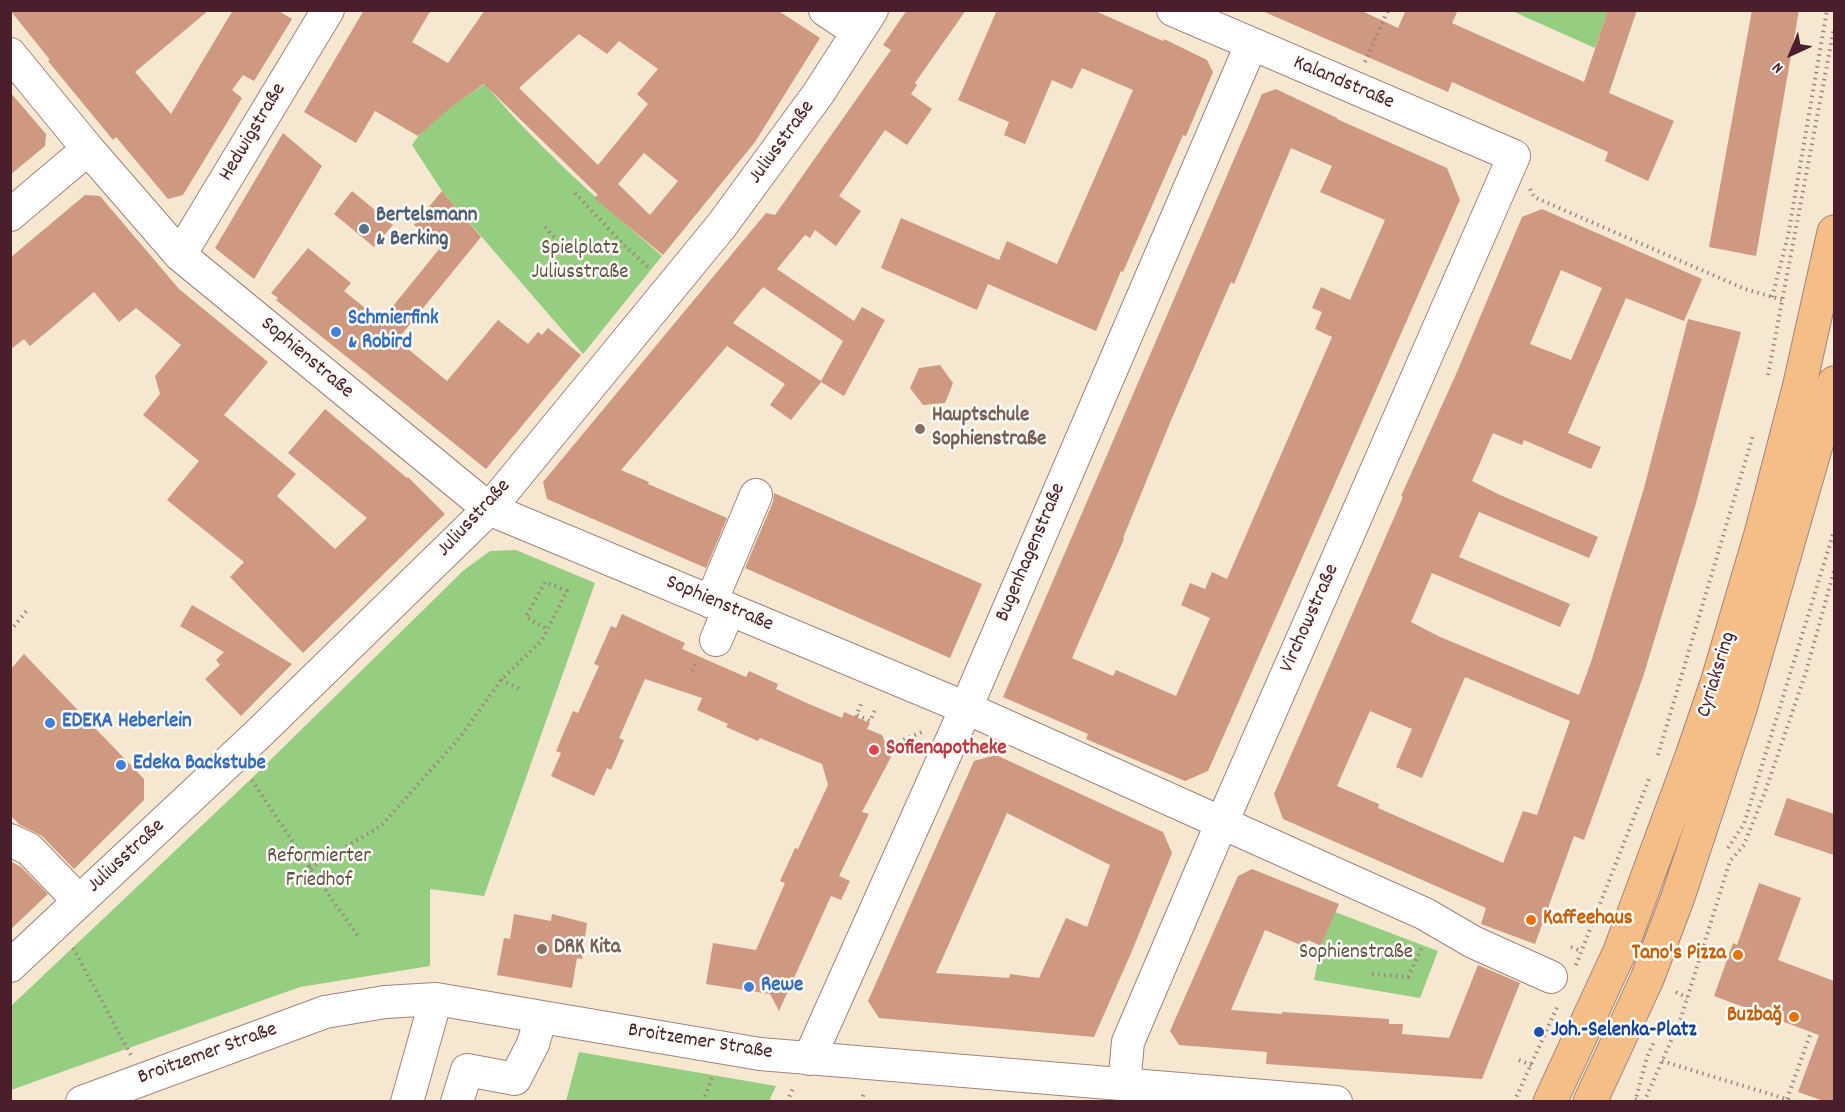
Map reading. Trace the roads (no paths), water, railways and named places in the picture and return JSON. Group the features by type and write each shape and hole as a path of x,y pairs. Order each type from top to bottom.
{"main road":[{"name":"Cyriaksring","path":"1550,1101 1620,951 1717,683 1761,534 1793,411 1834,232"},
{"name":"Cyriaksring","path":"1590,1101 1647,980 1678,897 1740,709 1834,383"}],"street":[{"name":"Hedwigstraße","path":"180,255 328,10"},
{"path":"825,10 865,21"},
{"name":"Kalandstraße","path":"1173,10 1514,156"},
{"name":"Juliusstraße","path":"10,966 256,736 489,509 722,225 818,94 865,21"},
{"name":"Bugenhagenstraße","path":"808,1059 966,708 1251,45"},
{"name":"Sophienstraße","path":"10,54 180,255 489,509 966,708 1425,914 1473,942 1562,982"},
{"path":"10,215 88,149"},
{"name":"Virchowstraße","path":"1140,1091 1128,1042 1514,156"},
{"path":"716,640 720,606 756,495"},
{"path":"10,840 29,849 79,901"},
{"path":"406,1101 436,999"},
{"name":"Broitzemer Straße","path":"82,1101 326,1012 385,1002 436,999 760,1054 1140,1091 1336,1101"},
{"path":"457,1101 467,1070 515,1079 533,1044 541,1017"}],"place":[{"name":"Bertelsmann & Berking","path":"364,229"},
{"name":"Schmierfink & Robird","path":"336,332"},
{"name":"Hauptschule Sophienstraße","path":"920,429"},
{"name":"EDEKA Heberlein","path":"50,723"},
{"name":"Sofienapotheke","path":"874,750"},
{"name":"Edeka Backstube","path":"121,765"},
{"name":"Kaffeehaus","path":"1531,920"},
{"name":"DRK Kita","path":"542,949"},
{"name":"Tano's Pizza","path":"1738,955"},
{"name":"Rewe","path":"749,987"},
{"name":"Buzbağ","path":"1794,1017"},
{"name":"Joh.-Selenka-Platz","path":"1539,1032"}],"park label":[{"name":"Spielplatz Juliusstraße","path":"580,262"},
{"name":"Reformierter Friedhof","path":"319,870"}]}
